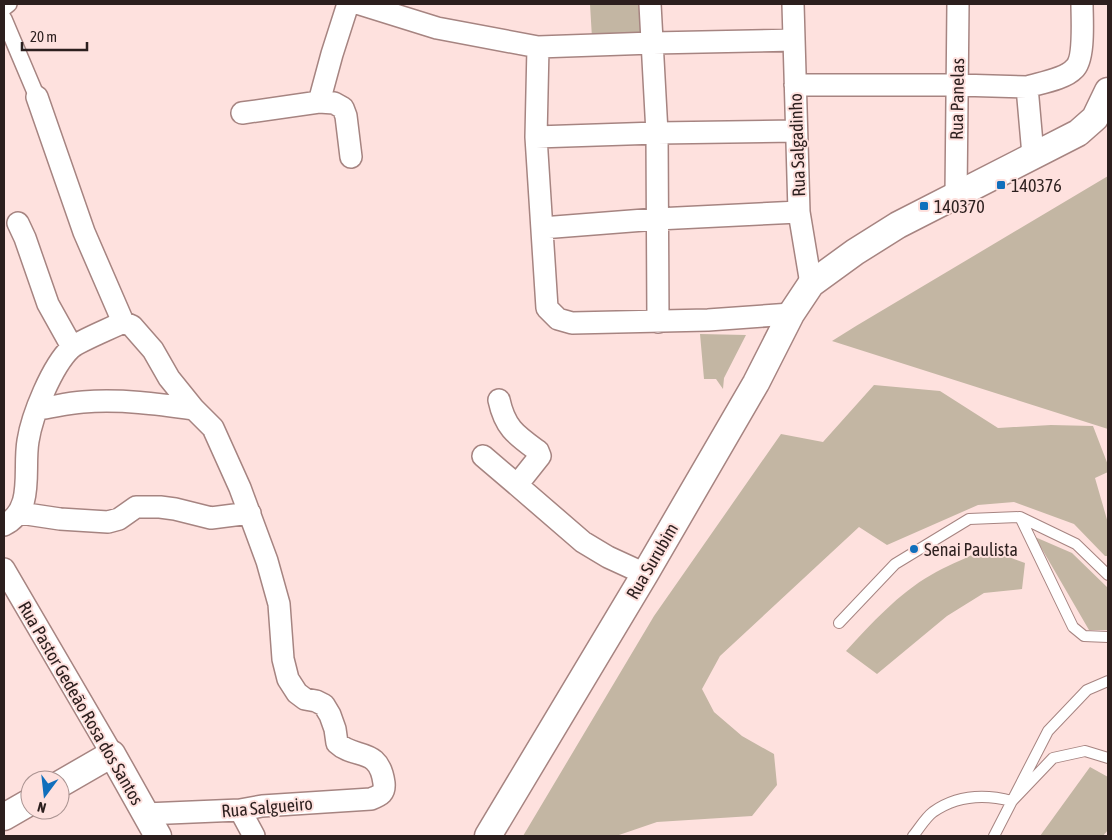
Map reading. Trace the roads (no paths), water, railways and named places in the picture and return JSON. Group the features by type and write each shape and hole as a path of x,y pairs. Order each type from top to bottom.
{"street":[{"path":"4,8 9,4"},
{"path":"320,102 332,54 348,4"},
{"path":"360,4 437,28 538,47 794,40"},
{"path":"650,4 657,133 658,322"},
{"name":"Rua Salgadinho","path":"793,4 799,212 811,284"},
{"name":"Rua Panelas","path":"956,195 958,4"},
{"path":"795,85 958,85 1027,88 1063,76 1074,70 1078,65 1081,55 1082,4"},
{"path":"4,19 38,97 84,232 123,322 132,326 152,350 169,378 194,409 213,428 250,513 210,518 175,509 136,507 119,518 108,522 12,519 25,492 28,441 48,381 72,347 123,322"},
{"path":"538,47 536,138 547,308 552,314 558,319 572,323 658,322 791,314"},
{"path":"1027,88 1033,155"},
{"path":"811,284 855,252 898,225 1078,133 1095,118 1108,91"},
{"path":"242,113 320,102 340,105 346,116 351,157"},
{"path":"536,138 657,133 796,131"},
{"path":"542,228 658,218 799,212"},
{"path":"18,223 48,304 72,347"},
{"name":"Rua Surubim","path":"488,836 645,574 756,383 791,314 811,284"},
{"path":"499,400 502,414 514,434 538,451 540,456 517,485"},
{"path":"38,409 83,402 116,401 153,403 194,409"},
{"path":"483,456 583,542 608,557 645,574"},
{"name":"Rua Salgueiro","path":"145,814 240,810 262,806 372,799 381,795 385,789 382,772 375,762 369,756 342,748 336,743 335,729 330,715 324,706 316,701 305,699 297,693 288,679 282,659 279,604 268,561 250,513"},
{"name":"Rua Pastor Gedeão Rosa dos Santos","path":"4,569 158,836"},
{"path":"70,778 112,754"},
{"path":"4,817 20,808"},
{"path":"240,810 254,836"}],"lane":[{"path":"838,623 895,564 969,519 1020,517 1076,544 1108,575"},
{"path":"1020,517 1073,627 1084,636 1108,637"},
{"path":"994,836 1048,731 1087,690 1108,681"},
{"path":"1012,801 1053,758 1085,751 1108,758"},
{"path":"913,836 932,813 952,802 971,797 996,797 1012,801"}],"place":[{"name":"140376","path":"1001,185"},
{"name":"140370","path":"924,206"},
{"name":"Senai Paulista","path":"914,549"}]}
